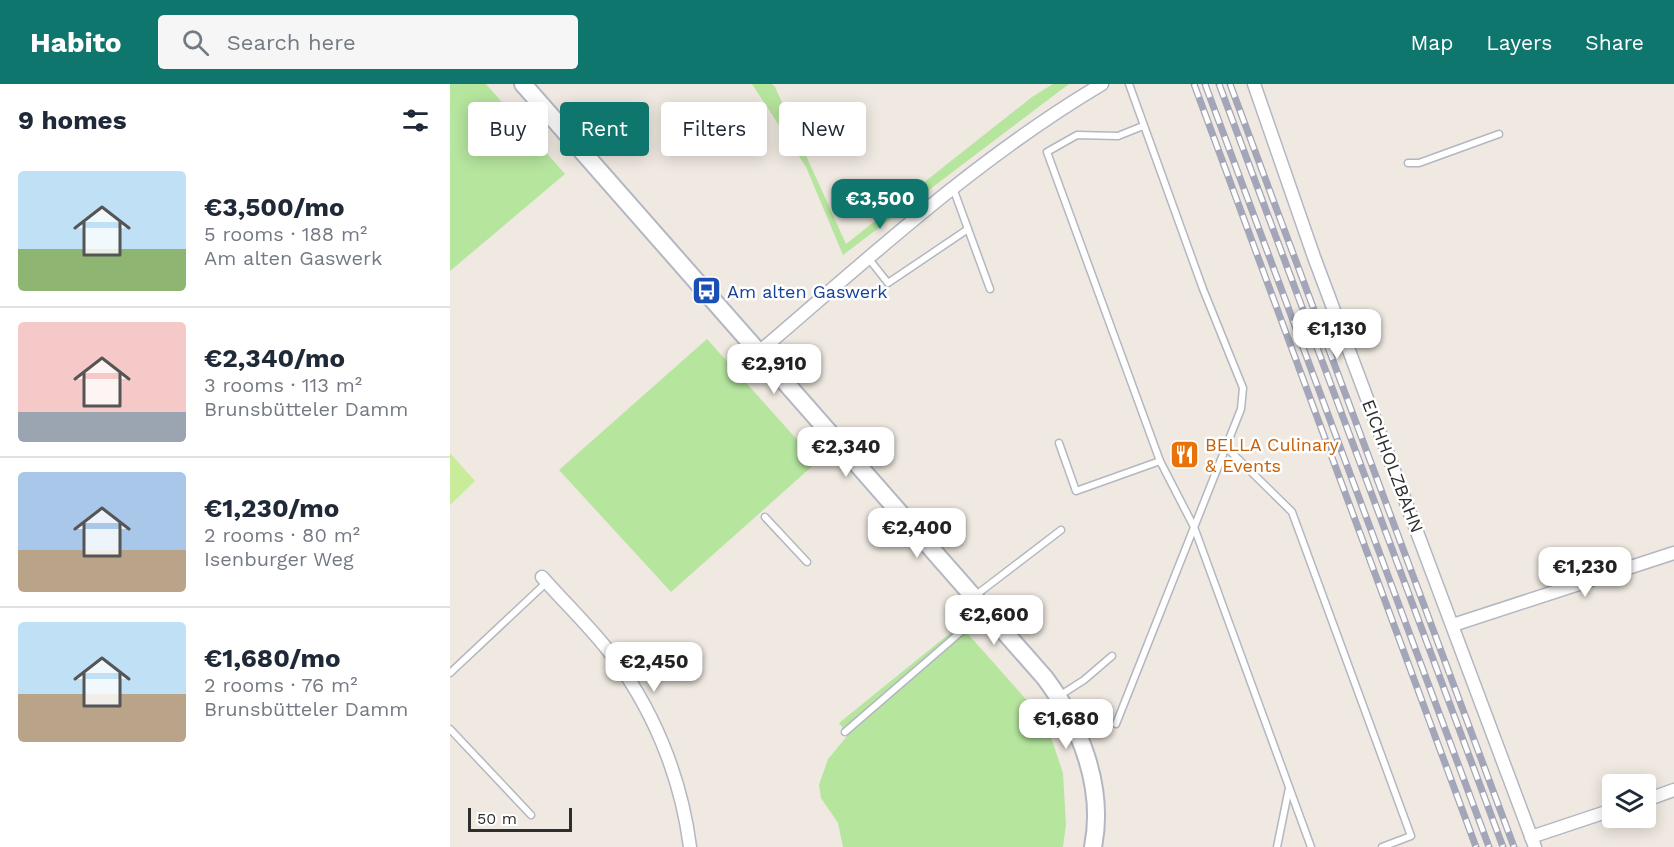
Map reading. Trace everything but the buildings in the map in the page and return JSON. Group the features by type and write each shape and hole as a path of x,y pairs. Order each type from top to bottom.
{"main road":[{"path":"523,84 1059,696 1075,727 1086,757 1095,812 1093,847"}],"street":[{"path":"759,352 953,188 1021,135 1102,84"},
{"name":"EICHHOLZBAHN","path":"1254,84 1314,257 1533,842"},
{"path":"1453,625 1674,553"},
{"path":"544,580 608,651 646,709 678,787 690,847"},
{"path":"1656,796 1674,790"},
{"path":"1533,842 1602,814"}],"lane":[{"path":"1116,724 1241,410 1243,388 1129,84"},
{"path":"1143,126 1118,136 1077,135 1047,152 1160,461 1194,527 1311,847"},
{"path":"1408,163 1419,163 1499,134"},
{"path":"953,188 990,289"},
{"path":"869,259 888,283 969,229"},
{"path":"1059,443 1076,491 1160,461"},
{"path":"1226,447 1292,512 1411,836 1382,847"},
{"path":"765,517 807,562"},
{"path":"974,597 1061,530"},
{"path":"450,673 544,580"},
{"path":"846,732 986,610"},
{"path":"1059,696 1084,680 1112,656"},
{"path":"450,729 531,815"},
{"path":"1277,847 1289,788"}],"green space":[{"path":"450,84 486,84 502,102 468,102 468,156 548,155 565,174 450,271"},
{"path":"752,84 772,84 775,87 782,102 779,102 779,126 767,107 767,102 764,102"},
{"path":"1053,84 1069,84 843,255 806,167 799,156 806,156 846,244 1032,97"},
{"path":"707,339 817,462 671,592 559,470"},
{"path":"450,453 475,481 450,505"},
{"path":"960,625 1039,714 1053,743 1063,773 1066,824 1063,847 843,847 838,823 821,798 819,785 828,759 848,735 839,723"}],"railway":[{"path":"1194,84 1476,847"},
{"path":"1205,84 1489,847"},
{"path":"1219,84 1503,847"},
{"path":"1230,84 1514,847"}],"place":[{"name":"Am alten Gaswerk","path":"706,291"},
{"name":"BELLA Culinary & Events","path":"1184,454"}]}
